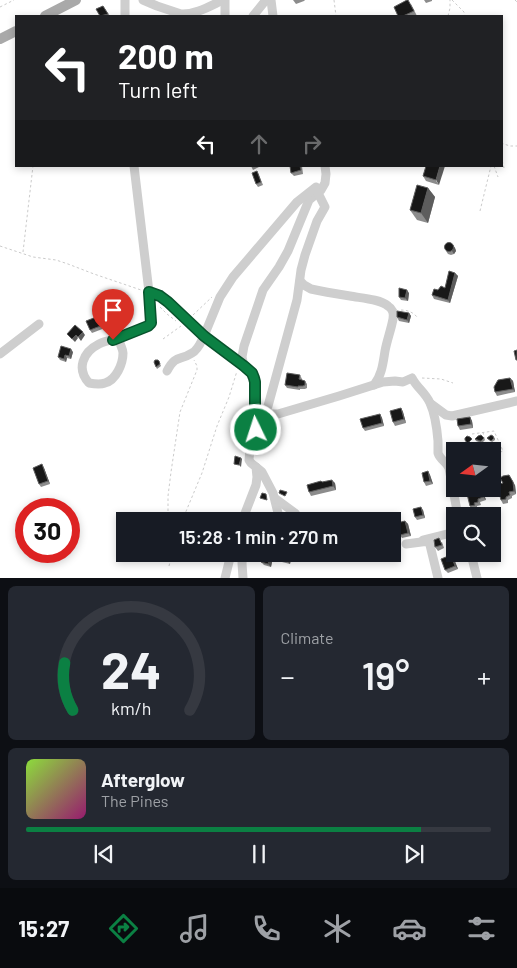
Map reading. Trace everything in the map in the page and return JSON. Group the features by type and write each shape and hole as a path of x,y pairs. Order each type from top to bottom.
{"main road":[{"path":"47,15 76,0"},
{"path":"0,39 15,32"}],"street":[{"path":"125,0 126,15"},
{"path":"142,0 184,14 199,11 224,0 225,15"},
{"path":"254,15 266,0"},
{"path":"271,0 273,15"},
{"path":"119,338 123,359 115,375 104,384 87,382 82,366 88,352 92,348 102,342 119,338 151,323 134,167"},
{"path":"242,364 244,346 263,290 288,251 309,200 317,190 322,175 321,167"},
{"path":"167,371 174,360 196,351 220,297 233,277 297,202 323,187 326,174 325,167"},
{"path":"278,512 276,499 262,472 251,464 249,460 250,448 261,413 268,406 296,306 301,270 309,241 325,207 317,190"},
{"path":"300,281 311,289 366,299 389,306 393,311 394,320 385,350 383,365 380,376 374,385"},
{"path":"149,292 160,296 168,302 204,336 252,373 254,378 255,407 261,413 278,414 374,385 389,381 403,382 412,378 431,404 438,453 440,458 450,468 456,507"},
{"path":"0,354 38,324"},
{"path":"431,404 446,415 452,416 517,401"},
{"path":"246,512 257,481 256,466"},
{"path":"276,499 294,512"},
{"path":"446,535 406,544 429,541 446,536"},
{"path":"429,541 438,578"},
{"path":"225,578 229,562"},
{"path":"242,562 243,578"},
{"path":"473,562 477,578"}],"path":[{"path":"0,8 14,0"},
{"path":"334,0 336,15"},
{"path":"448,15 451,0"},
{"path":"451,0 466,15"},
{"path":"503,144 517,146"},
{"path":"503,164 504,168"},
{"path":"23,254 33,167"},
{"path":"480,211 491,167"},
{"path":"494,167 498,177"},
{"path":"0,246 33,257 56,260 128,287 149,292"},
{"path":"163,339 188,320 213,296"},
{"path":"393,311 406,310 417,317"},
{"path":"168,512 168,496 180,412 197,368 193,359 186,356"},
{"path":"186,512 242,364"},
{"path":"412,378 441,379 453,383"},
{"path":"472,434 494,431 499,442"},
{"path":"483,432 485,442"}],"building":[{"path":"408,0 414,11 405,15 398,15 394,7"},
{"path":"103,6 108,14 99,15 96,9"},
{"path":"290,167 300,167 301,170 291,173"},
{"path":"426,167 440,167 436,180 423,176"},
{"path":"257,171 261,182 256,184 252,173"},
{"path":"417,185 428,188 421,213 410,210"},
{"path":"449,243 453,247 449,251 445,247"},
{"path":"449,271 455,273 448,300 432,295 434,289 438,290 441,286 445,288"},
{"path":"399,288 407,290 405,298 399,297"},
{"path":"397,311 409,313 407,320 397,317"},
{"path":"99,316 103,325 90,330 86,321"},
{"path":"75,325 83,332 78,337 76,335 72,339 67,334"},
{"path":"61,346 71,349 69,356 65,355 64,359 58,357"},
{"path":"517,350 517,360 516,360 514,351"},
{"path":"158,360 160,364 156,367 154,362"},
{"path":"287,373 300,375 299,379 305,381 305,385 298,387 285,385"},
{"path":"510,378 513,389 495,392 494,387 498,380"},
{"path":"401,408 404,419 393,422 390,411"},
{"path":"380,414 382,423 363,428 360,419"},
{"path":"470,417 471,424 458,426 457,419"},
{"path":"481,435 484,438 481,441 475,439 478,436"},
{"path":"491,435 494,438 491,441 487,438"},
{"path":"467,436 472,439 466,442 465,438"},
{"path":"235,456 241,458 239,465 234,464"},
{"path":"42,464 48,481 39,484 33,468"},
{"path":"428,471 430,481 424,482 422,473"},
{"path":"509,475 513,482 514,491 509,492 510,495 506,499 501,500 501,484 503,483 501,477"},
{"path":"332,480 333,486 309,492 307,485"},
{"path":"280,490 287,492 285,496 279,493"},
{"path":"262,493 266,494 267,500 260,498"},
{"path":"468,498 480,498 478,499 478,502 474,503 475,505 470,506"},
{"path":"421,507 423,515 415,517 413,509"},
{"path":"405,521 408,533 401,535 401,522"},
{"path":"439,538 442,545 435,547 434,540"},
{"path":"446,557 446,562 454,562 455,566 445,570 441,559"}],"route":[{"path":"113,340 148,326 151,323 149,292 160,296 204,336 252,373 255,382 255,407 259,415 256,430"}]}
